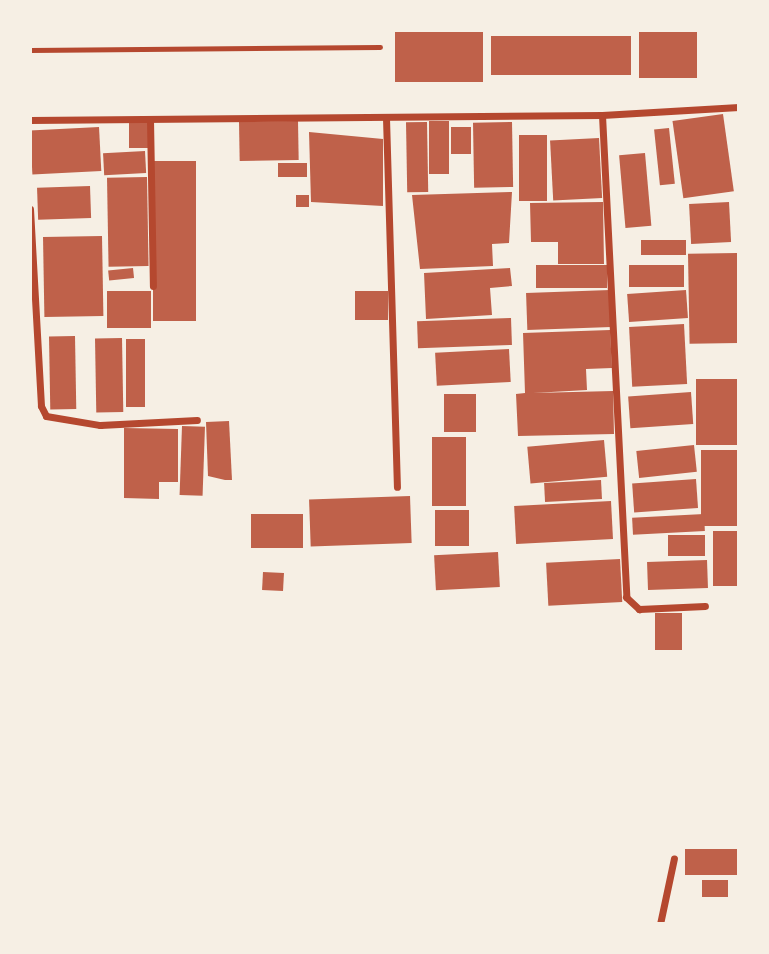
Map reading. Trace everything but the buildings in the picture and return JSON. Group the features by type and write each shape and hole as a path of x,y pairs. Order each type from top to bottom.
{"street":[{"path":"30,120 602,115 739,107"},
{"path":"602,115 626,597 639,610 705,607"},
{"path":"386,118 397,487"},
{"path":"150,119 153,286"},
{"path":"30,209 41,406 46,416 91,424 197,420"},
{"path":"660,924 674,858"}],"lane":[{"path":"30,50 380,47"}]}
